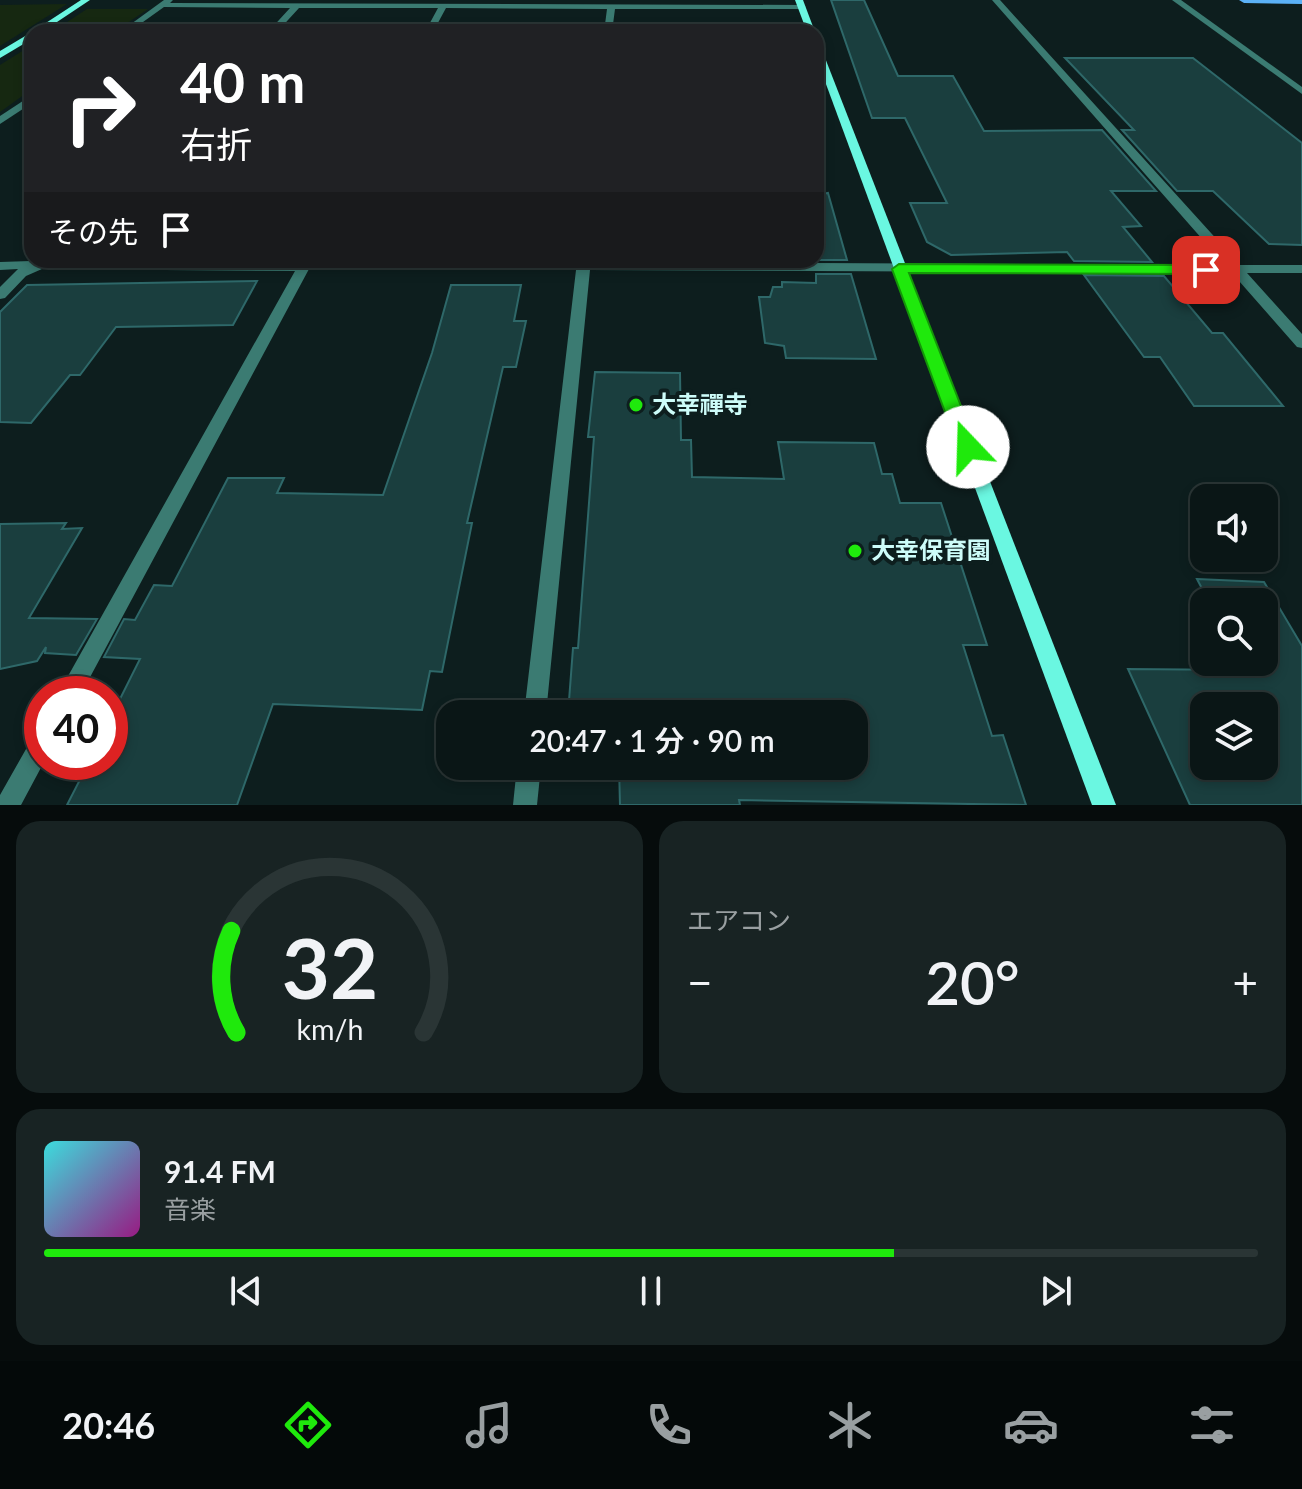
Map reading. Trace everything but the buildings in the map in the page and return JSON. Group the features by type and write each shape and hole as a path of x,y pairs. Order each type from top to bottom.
{"main road":[{"path":"1244,0 1302,1"}],"street":[{"path":"48,24 86,0"},
{"path":"996,0 1302,343"},
{"path":"1176,0 1302,91"},
{"path":"135,24 166,2 297,5 800,3 808,24"},
{"path":"279,24 297,5"},
{"path":"433,24 444,5"},
{"path":"609,24 611,5"},
{"path":"0,55 24,39"},
{"path":"824,67 1104,805"},
{"path":"0,121 24,104"},
{"path":"0,266 24,264"},
{"path":"824,267 1302,269"},
{"path":"0,295 21,273 33,268"},
{"path":"79,676 304,268"},
{"path":"537,700 583,268"},
{"path":"8,805 24,776"},
{"path":"525,805 528,780"}],"green space":[{"path":"67,4 35,24 24,24 24,31 0,46 0,5"},
{"path":"87,9 148,9 126,24 64,24"},
{"path":"24,50 24,95 0,112 0,65"}],"place":[{"name":"大幸禪寺","path":"636,405"},
{"name":"大幸保育園","path":"855,551"}],"route":[{"path":"968,447 899,269 1206,270"}]}
